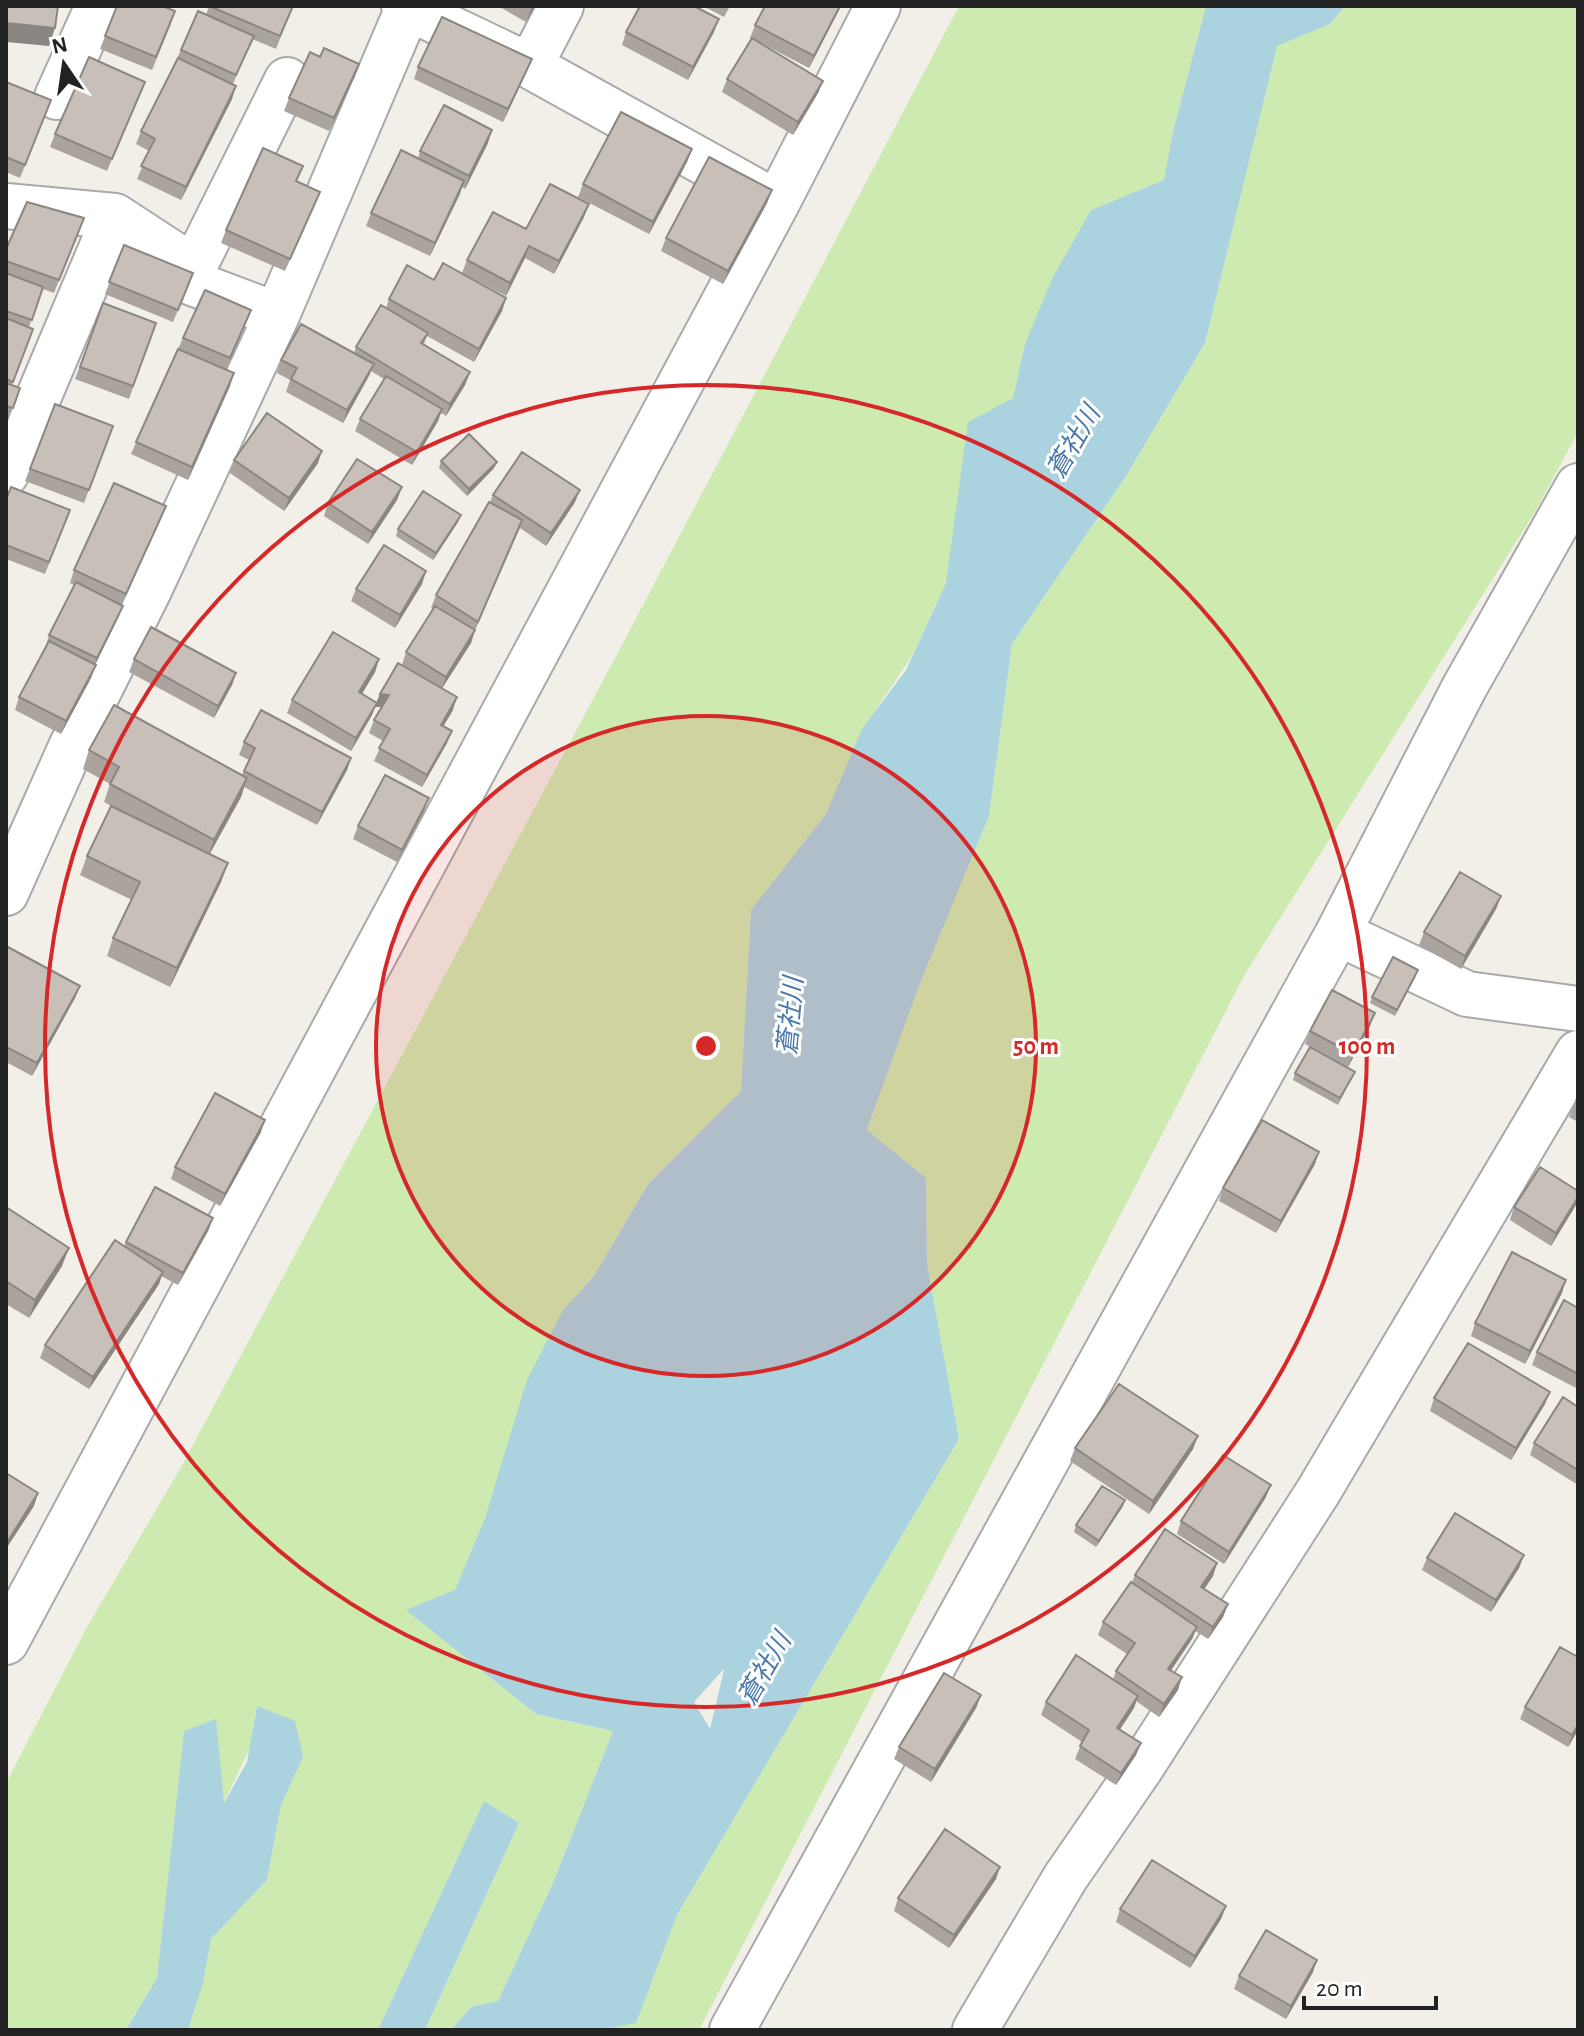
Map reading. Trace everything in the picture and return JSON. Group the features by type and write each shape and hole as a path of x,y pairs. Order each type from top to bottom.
{"street":[{"path":"57,97 98,6"},
{"path":"530,66 561,6"},
{"path":"6,1642 777,203 878,6"},
{"path":"6,893 71,747 149,590 277,315 406,7 530,66 777,203"},
{"path":"187,281 287,80"},
{"path":"6,206 115,216 176,256 187,281 277,315"},
{"path":"6,474 115,216"},
{"path":"732,2030 1338,933 1464,688 1578,486"},
{"path":"1338,933 1467,994 1578,1009"},
{"path":"975,2030 1065,1878 1140,1769 1318,1492 1578,1053"}],"green space":[{"path":"959,6 1206,6 1173,131 1164,180 1091,210 1025,344 1013,398 946,583 912,656 873,714 826,814 751,910 741,1091 648,1183 594,1276 563,1310 455,1591 407,1610 536,1714 613,1731 553,1883 498,2001 471,2007 451,2030 425,2030 519,1823 484,1801 378,2030 188,2030 203,1983 211,1939 267,1880 281,1804 303,1757 256,1707 250,1748 223,1804 184,1731 157,1978 126,2030 6,2030 6,1783 87,1627 180,1469 614,660"},
{"path":"1344,6 1578,6 1578,432 1536,510 1245,974 699,2030 600,2030 636,2022 677,1915 959,1439 927,1264 926,1178 867,1130 918,988 989,816 1012,644 1126,476 1205,343 1277,45 1329,24"}],"water":[{"name":"蒼社川","path":"1206,6 1345,6 1330,24 1277,46 1205,343 1126,476 1012,644 989,816 918,988 867,1130 926,1178 927,1264 959,1439 677,1915 636,2023 600,2030 451,2030 471,2007 498,2001 553,1883 613,1731 536,1714 406,1610 455,1590 485,1518 527,1380 563,1310 594,1276 648,1184 741,1091 751,910 826,814 862,729 906,670 946,583 968,422 1013,398 1025,344 1052,279 1091,210 1164,180 1173,131","holes":["724,1670 710,1729 694,1702"]},
{"path":"257,1706 295,1721 303,1757 281,1805 267,1880 211,1939 203,1983 188,2030 126,2030 157,1978 184,1731 216,1719 224,1803 247,1762"},
{"path":"484,1801 519,1823 425,2030 378,2030"}],"building":[{"path":"6,6 58,6 55,28 6,23"},
{"path":"117,6 162,6 175,11 156,57 105,36"},
{"path":"209,6 293,6 280,36"},
{"path":"640,6 694,6 719,19 693,67 626,32"},
{"path":"765,6 840,6 814,56 755,25"},
{"path":"198,11 254,36 236,75 181,50"},
{"path":"442,17 532,59 508,109 418,67"},
{"path":"752,38 823,81 798,122 727,79"},
{"path":"324,48 359,64 334,118 289,98 310,52 320,57"},
{"path":"89,57 145,82 112,159 55,134"},
{"path":"178,58 236,86 186,187 141,166 155,139 141,131"},
{"path":"6,82 51,100 25,165 6,157"},
{"path":"444,105 492,130 469,176 420,151"},
{"path":"621,112 692,149 653,222 583,184"},
{"path":"263,148 303,166 296,181 320,192 290,259 226,230"},
{"path":"401,150 464,181 435,243 371,213"},
{"path":"709,157 772,190 728,271 666,238"},
{"path":"550,184 589,204 559,261 529,246 510,283 467,260 493,212 526,229"},
{"path":"27,202 84,218 59,280 6,261 6,249"},
{"path":"124,245 193,273 178,310 109,282"},
{"path":"443,263 506,298 479,349 389,299 407,265 434,280"},
{"path":"6,273 43,287 32,320 6,311"},
{"path":"205,290 251,310 230,358 183,338"},
{"path":"103,303 156,323 133,386 80,367"},
{"path":"381,305 428,333 421,343 470,372 450,404 356,347"},
{"path":"6,318 33,329 13,382 6,379"},
{"path":"301,324 374,364 347,410 291,379 297,368 281,360"},
{"path":"178,349 234,373 192,467 136,442"},
{"path":"386,376 442,409 417,452 360,419"},
{"path":"6,383 20,388 13,408 6,406"},
{"path":"55,404 113,426 89,490 30,469"},
{"path":"267,413 322,451 289,498 234,460"},
{"path":"469,434 497,462 469,489 441,461"},
{"path":"522,452 580,490 551,533 493,495"},
{"path":"357,459 402,487 372,532 328,503"},
{"path":"114,483 166,506 126,594 74,570"},
{"path":"11,487 70,510 49,562 6,545 6,500"},
{"path":"423,491 461,515 436,553 398,529"},
{"path":"489,502 522,520 478,622 436,595"},
{"path":"384,545 426,571 400,615 356,589"},
{"path":"76,582 123,606 97,658 49,635"},
{"path":"435,606 475,630 446,677 406,652"},
{"path":"151,627 236,673 218,706 134,659"},
{"path":"333,632 379,659 359,692 377,703 356,738 292,700"},
{"path":"49,641 96,665 66,721 19,697"},
{"path":"398,663 457,697 441,725 452,731 427,775 379,748 390,729 374,720 389,695 380,694"},
{"path":"114,705 247,778 214,840 110,784 119,767 89,750"},
{"path":"261,710 351,758 322,812 244,771 255,748 244,742"},
{"path":"385,775 429,798 402,850 358,826"},
{"path":"111,806 228,863 177,968 113,938 140,882 87,856"},
{"path":"1460,872 1501,896 1465,956 1424,932"},
{"path":"6,946 80,986 37,1063 6,1047"},
{"path":"1393,957 1418,970 1397,1010 1372,997"},
{"path":"1332,990 1375,1013 1353,1054 1310,1031"},
{"path":"1310,1047 1355,1072 1340,1098 1295,1073"},
{"path":"215,1093 265,1120 225,1194 175,1167"},
{"path":"1262,1120 1319,1152 1281,1221 1223,1188"},
{"path":"1540,1167 1578,1191 1578,1197 1556,1233 1514,1207"},
{"path":"155,1187 213,1218 183,1273 126,1242"},
{"path":"6,1207 69,1248 35,1300 6,1281"},
{"path":"115,1240 163,1272 93,1377 45,1345"},
{"path":"1512,1252 1566,1280 1530,1351 1475,1323"},
{"path":"1564,1300 1578,1308 1578,1374 1537,1352"},
{"path":"1468,1343 1550,1392 1516,1448 1434,1398"},
{"path":"1119,1384 1198,1436 1153,1501 1075,1448"},
{"path":"1563,1397 1578,1407 1578,1470 1534,1443"},
{"path":"1223,1455 1271,1485 1229,1552 1181,1521"},
{"path":"6,1473 38,1493 6,1544"},
{"path":"1102,1486 1125,1500 1099,1541 1076,1525"},
{"path":"1455,1513 1524,1555 1496,1600 1427,1558"},
{"path":"1165,1529 1217,1563 1201,1587 1228,1604 1213,1627 1135,1575"},
{"path":"1131,1582 1197,1627 1168,1669 1182,1677 1164,1704 1116,1671 1135,1643 1103,1622"},
{"path":"1560,1647 1578,1657 1578,1725 1572,1735 1525,1707"},
{"path":"1076,1655 1138,1696 1117,1728 1141,1743 1121,1773 1080,1746 1089,1730 1046,1702"},
{"path":"944,1673 981,1695 935,1769 899,1747"},
{"path":"945,1829 1000,1867 954,1935 898,1898"},
{"path":"1152,1860 1226,1906 1195,1956 1120,1909"},
{"path":"1266,1930 1317,1960 1291,2006 1239,1976"}]}
